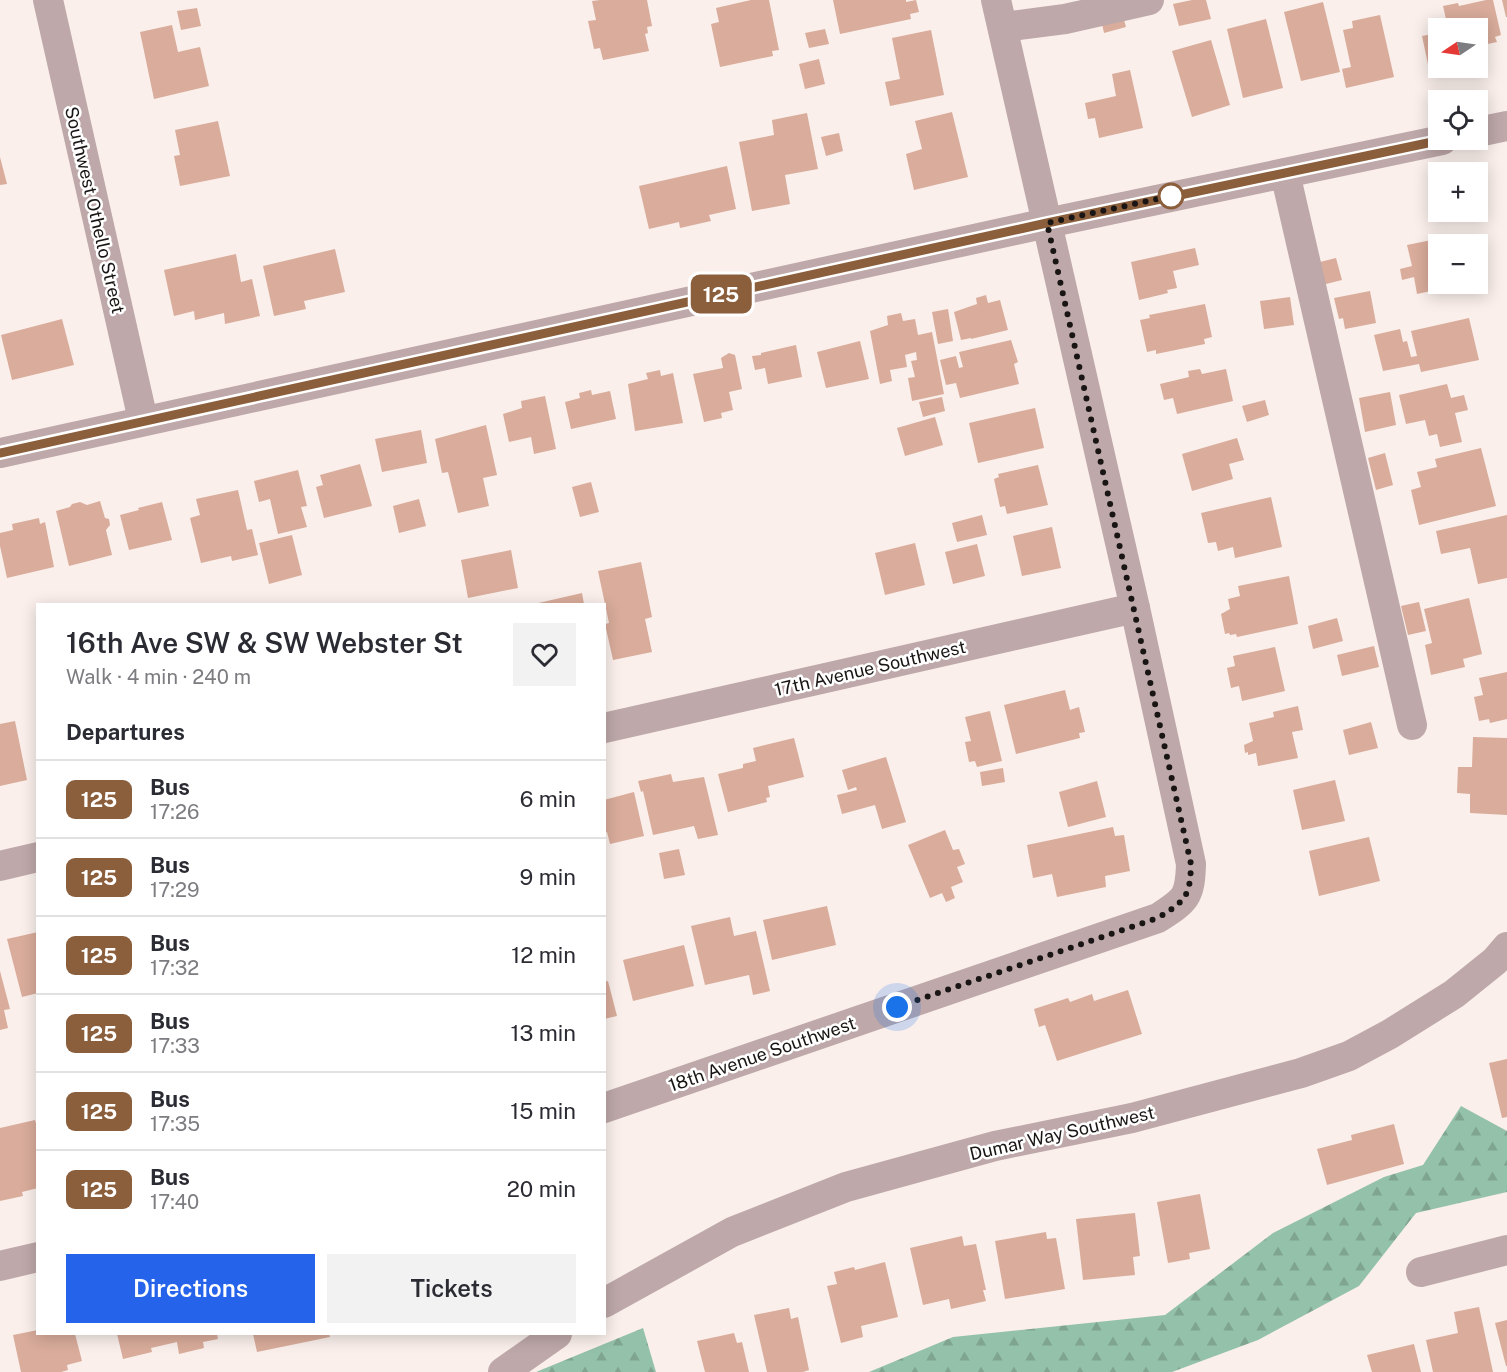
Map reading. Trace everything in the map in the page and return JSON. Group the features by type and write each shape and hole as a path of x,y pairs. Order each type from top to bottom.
{"street":[{"name":"Southwest Othello Street","path":"48,0 143,420"},
{"path":"999,14 1065,20 1149,0"},
{"name":"18th Avenue Southwest","path":"606,1107 1158,918 1181,903 1190,887 1191,864 1135,608 999,14"},
{"path":"1488,130 1507,126"},
{"path":"0,453 1047,223 1428,143"},
{"path":"1286,173 1412,725"},
{"name":"17th Avenue Southwest","path":"606,728 1135,608"},
{"path":"0,866 36,857"},
{"name":"Dumar Way Southwest","path":"606,1302 732,1232 846,1187 995,1146 1132,1118 1291,1076 1349,1056 1390,1034 1454,994 1495,961 1507,947"},
{"path":"1421,1272 1507,1250"},
{"path":"0,1266 36,1257"},
{"path":"503,1372 556,1335"}],"green space":[{"path":"1461,1106 1507,1131 1507,1192 1416,1213 1359,1286 1258,1340 1172,1372 869,1372 953,1337 1165,1315 1273,1233 1384,1177 1423,1165"},
{"path":"643,1328 656,1372 536,1372"}],"building":[{"path":"647,0 652,26 647,27 648,33 645,34 649,51 603,60 600,48 594,49 588,21 596,20 592,1"},
{"path":"751,0 769,0 779,50 772,51 773,56 720,67 711,24 719,22 716,8"},
{"path":"833,0 906,0 906,2 916,0 919,12 910,14 911,19 840,34"},
{"path":"1206,0 1211,19 1179,26 1173,4"},
{"path":"1493,0 1501,35 1495,37 1497,42 1488,44 1488,18 1446,18 1443,6 1458,3 1459,6"},
{"path":"1502,0 1507,0 1507,17 1506,17"},
{"path":"1323,2 1340,72 1301,81 1284,12"},
{"path":"197,8 201,26 181,30 177,11"},
{"path":"1122,13 1126,27 1104,33 1101,19"},
{"path":"1380,15 1394,77 1346,88 1342,69 1351,67 1343,30 1353,28 1352,21"},
{"path":"1266,19 1283,88 1243,98 1227,29"},
{"path":"172,25 178,52 200,47 209,86 154,99 140,32"},
{"path":"825,29 829,44 809,48 805,33"},
{"path":"931,30 944,95 890,106 885,82 900,79 892,38"},
{"path":"1428,35 1428,64 1422,36"},
{"path":"1211,40 1230,105 1192,117 1172,51"},
{"path":"819,59 825,84 805,89 799,64"},
{"path":"1130,70 1143,128 1099,138 1095,118 1088,119 1085,103 1116,96 1112,74"},
{"path":"952,112 968,177 914,190 906,154 922,149 915,121"},
{"path":"807,113 818,169 785,175 790,204 752,211 739,142 774,135 772,120"},
{"path":"218,121 230,176 180,186 174,156 180,155 175,130"},
{"path":"839,133 843,151 826,156 821,137"},
{"path":"0,157 7,184 0,185"},
{"path":"727,166 736,209 709,215 711,221 680,228 679,222 649,229 639,186"},
{"path":"1428,241 1428,292 1417,294 1414,277 1402,280 1400,269 1412,266 1407,245"},
{"path":"1195,248 1199,265 1173,271 1177,288 1167,290 1168,293 1139,300 1131,262"},
{"path":"335,249 345,292 304,301 306,309 274,316 263,266"},
{"path":"236,254 241,282 252,279 260,316 225,324 224,313 195,320 194,311 174,316 164,270"},
{"path":"1336,258 1342,280 1322,285 1316,263"},
{"path":"1370,291 1376,323 1345,329 1343,318 1339,319 1334,298"},
{"path":"986,295 988,303 1000,300 1008,330 961,340 954,312 977,304 976,298"},
{"path":"1290,297 1294,325 1264,329 1260,301"},
{"path":"1205,304 1212,337 1204,339 1205,344 1156,354 1156,350 1147,352 1140,320 1150,318 1149,315"},
{"path":"948,309 953,341 938,344 932,312"},
{"path":"901,313 903,321 915,319 918,335 932,332 944,394 912,401 908,378 915,377 911,361 917,360 916,352 905,355 907,367 890,370 892,381 880,384 870,331 888,325 887,316"},
{"path":"1469,318 1479,360 1421,372 1419,364 1383,371 1374,335 1400,329 1403,342 1407,341 1411,357 1417,356 1411,331"},
{"path":"62,319 74,365 12,380 1,335"},
{"path":"1011,340 1018,362 1014,364 1019,384 960,398 956,383 946,385 940,360 956,356 959,368 963,367 959,352"},
{"path":"860,341 869,379 826,388 817,352"},
{"path":"796,345 802,377 768,384 765,368 755,370 752,356"},
{"path":"729,353 735,355 742,389 729,392 733,410 721,413 722,418 704,422 693,374 723,368 721,358"},
{"path":"1200,369 1202,374 1226,369 1233,401 1177,414 1173,398 1164,400 1160,384 1189,377 1188,371"},
{"path":"660,370 661,376 673,373 683,423 635,431 628,384 648,379 646,373"},
{"path":"1447,384 1451,398 1464,395 1468,410 1455,413 1462,442 1440,447 1437,434 1429,436 1425,420 1406,424 1399,395"},
{"path":"591,390 592,395 610,391 616,419 571,429 565,402 580,398 579,393"},
{"path":"1390,392 1396,425 1365,432 1359,398"},
{"path":"545,396 556,449 534,454 531,437 509,442 503,414 522,408 521,401"},
{"path":"942,397 945,411 923,417 919,402"},
{"path":"1265,400 1269,415 1247,422 1242,406"},
{"path":"1035,408 1044,448 978,463 969,423"},
{"path":"935,417 943,445 905,456 897,428"},
{"path":"486,425 497,475 483,478 489,506 458,513 448,472 442,473 435,439"},
{"path":"421,430 427,463 382,472 375,439"},
{"path":"1237,438 1244,460 1229,464 1233,479 1192,491 1182,454"},
{"path":"1481,448 1496,506 1419,525 1411,490 1421,487 1417,472 1437,467 1435,459"},
{"path":"1385,453 1393,485 1376,490 1368,458"},
{"path":"360,464 372,506 324,518 316,487 323,485 320,475"},
{"path":"1038,465 1048,505 1007,514 1005,506 1000,507 994,479 999,477 998,474"},
{"path":"298,470 307,506 301,507 307,527 278,534 270,499 259,502 254,481"},
{"path":"591,482 599,512 580,517 572,487"},
{"path":"238,490 247,530 252,529 258,555 232,561 231,556 201,563 190,518 200,515 196,499"},
{"path":"1271,497 1282,547 1235,558 1233,547 1218,551 1216,542 1208,543 1201,513"},
{"path":"419,499 426,526 399,533 393,506"},
{"path":"100,501 105,518 109,519 110,525 106,530 112,555 69,566 56,511 80,502 87,505"},
{"path":"162,502 172,540 129,550 120,515"},
{"path":"982,515 987,535 957,542 952,523"},
{"path":"1507,515 1507,578 1478,584 1470,548 1441,554 1436,531"},
{"path":"39,518 40,524 45,522 54,567 7,578 0,546 0,533 13,530 12,524"},
{"path":"1052,527 1061,568 1022,576 1013,536"},
{"path":"292,535 302,575 269,584 259,543"},
{"path":"915,543 925,585 885,595 875,553"},
{"path":"977,544 985,576 953,584 945,552"},
{"path":"511,550 518,588 468,598 461,560"},
{"path":"641,562 652,617 645,619 652,652 613,660 606,628 606,624 609,623 606,603 598,571"},
{"path":"1289,576 1298,624 1237,637 1236,634 1225,634 1221,614 1230,609 1228,599 1240,596 1238,586"},
{"path":"582,593 584,603 538,603"},
{"path":"1469,598 1482,654 1463,659 1465,667 1431,675 1425,645 1432,643 1424,609"},
{"path":"1419,602 1426,631 1408,635 1401,606"},
{"path":"1337,618 1343,641 1313,649 1308,626"},
{"path":"1374,646 1379,667 1342,676 1337,655"},
{"path":"1275,647 1285,691 1242,701 1239,686 1231,688 1227,668 1235,666 1233,656"},
{"path":"1507,672 1507,719 1490,723 1489,719 1479,721 1474,697 1483,695 1479,678"},
{"path":"1065,690 1070,710 1079,707 1085,732 1079,733 1080,738 1016,754 1004,705"},
{"path":"1298,706 1303,730 1292,732 1298,758 1258,766 1256,753 1248,755 1248,752 1245,753 1244,745 1253,741 1249,723 1274,717 1273,712"},
{"path":"990,711 1002,761 977,767 975,761 969,762 965,742 971,741 965,717"},
{"path":"15,721 27,780 0,786 0,724"},
{"path":"1371,722 1378,748 1349,755 1343,730"},
{"path":"1473,737 1507,738 1507,815 1470,813 1470,794 1457,793 1458,767 1472,767"},
{"path":"794,738 804,777 768,786 770,797 766,798 767,802 728,812 718,774 743,768 743,764 756,761 753,748"},
{"path":"886,757 906,822 882,829 875,805 842,814 837,795 857,790 856,787 848,790 842,770"},
{"path":"1003,768 1005,782 982,786 980,772"},
{"path":"671,774 673,782 704,777 718,835 698,839 694,826 653,835 643,791 641,792 638,781"},
{"path":"1335,780 1345,821 1302,830 1293,790"},
{"path":"1097,781 1106,817 1068,827 1059,792"},
{"path":"634,792 644,836 610,844 606,832 606,799"},
{"path":"1113,827 1115,836 1124,835 1130,871 1105,876 1106,887 1057,897 1052,874 1033,878 1027,845"},
{"path":"945,830 953,850 959,849 965,864 957,867 963,882 951,887 955,898 946,902 942,893 930,898 908,845"},
{"path":"1369,837 1380,881 1319,896 1309,851"},
{"path":"679,849 685,875 664,879 659,853"},
{"path":"827,906 836,945 772,960 763,920"},
{"path":"730,917 734,936 756,931 770,991 753,995 749,975 705,985 691,926"},
{"path":"36,932 36,994 22,997 7,939"},
{"path":"684,945 694,986 633,1001 623,960"},
{"path":"0,971 10,1009 4,1010 8,1028 0,1030"},
{"path":"608,981 617,1016 606,1019 606,982"},
{"path":"1128,990 1142,1034 1057,1061 1045,1025 1039,1027 1034,1009 1068,998 1070,1002 1092,994 1094,1001"},
{"path":"1507,1059 1507,1117 1502,1118 1489,1063"},
{"path":"35,1120 36,1123 36,1188 22,1192 23,1196 0,1201 0,1128"},
{"path":"1394,1124 1404,1164 1327,1185 1317,1149 1352,1140 1351,1135"},
{"path":"1200,1194 1210,1249 1189,1253 1190,1259 1168,1263 1157,1202"},
{"path":"1135,1213 1140,1256 1133,1257 1135,1275 1083,1280 1076,1219"},
{"path":"1046,1232 1047,1239 1056,1238 1065,1289 1005,1299 995,1241"},
{"path":"962,1236 964,1246 976,1244 986,1290 983,1290 986,1301 951,1309 949,1299 923,1305 910,1248"},
{"path":"885,1262 898,1317 861,1326 863,1337 841,1343 827,1286 837,1284 834,1272 854,1267 855,1270"},
{"path":"1479,1307 1493,1372 1433,1372 1426,1340 1458,1333 1454,1312"},
{"path":"789,1308 791,1319 798,1317 809,1370 767,1372 754,1315"},
{"path":"1507,1320 1507,1366 1506,1366 1495,1323"},
{"path":"36,1330 36,1335 75,1335 82,1361 67,1365 68,1370 61,1372 21,1372 13,1335"},
{"path":"734,1333 737,1343 742,1342 749,1372 705,1372 697,1341"},
{"path":"117,1335 217,1335 218,1339 203,1342 204,1348 179,1354 177,1342 151,1348 152,1352 123,1359"},
{"path":"253,1335 329,1335 330,1337 257,1352"},
{"path":"1414,1344 1421,1372 1372,1372 1367,1355"}],"bus line":[{"name":"125","path":"0,453 177,412 1047,223 1428,143"}],"route":[{"path":"897,1007 1158,918 1181,903 1190,887 1191,864 1047,223 1171,196"}]}
